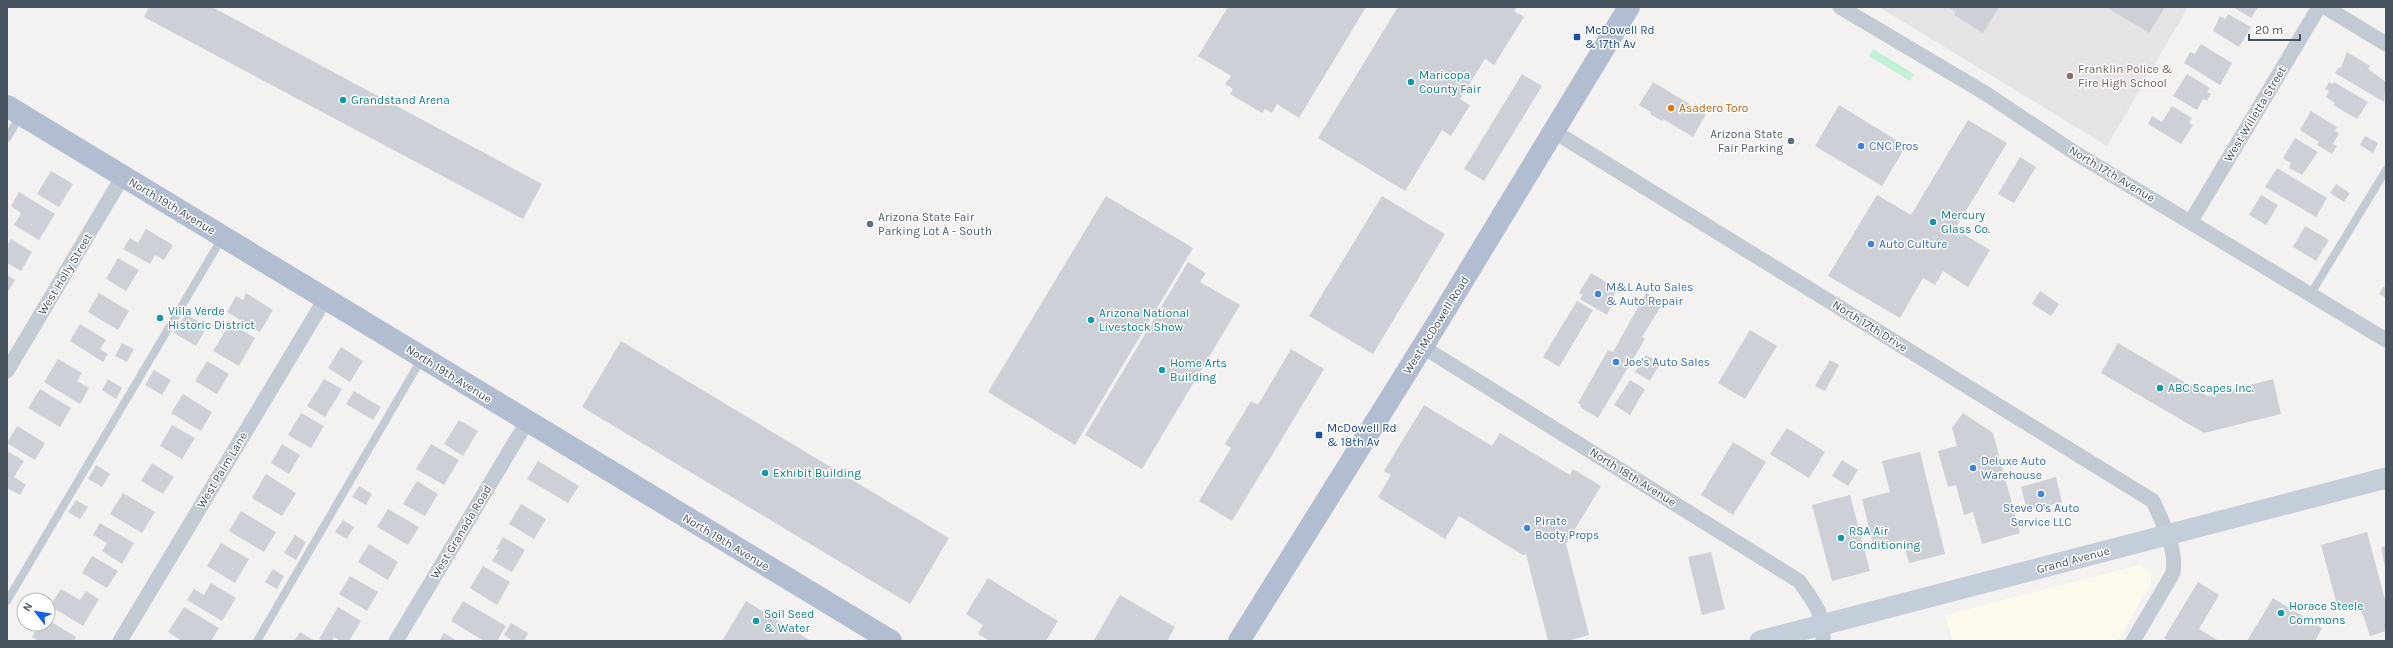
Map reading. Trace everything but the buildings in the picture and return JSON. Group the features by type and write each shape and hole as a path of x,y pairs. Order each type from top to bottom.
{"main road":[{"name":"West McDowell Road","path":"1239,641 1423,347 1555,132 1629,7"},
{"name":"North 19th Avenue","path":"14,110 891,641"},
{"name":"Grand Avenue","path":"1760,641 1823,633 2168,535 2386,478"}],"street":[{"name":"North 17th Avenue","path":"1840,7 1985,93 2072,151 2386,340"},
{"name":"West Willetta Street","path":"2190,221 2319,7"},
{"path":"2325,7 2386,44"},
{"name":"North 17th Drive","path":"1555,132 2153,502 2168,535 2174,565 2173,573 2133,641"},
{"name":"West Holly Street","path":"7,371 122,176"},
{"name":"West Palm Lane","path":"120,641 325,299"},
{"name":"North 18th Avenue","path":"1423,347 1799,581 1814,602 1823,633"},
{"name":"West Granada Road","path":"396,641 527,422"}],"lane":[{"path":"7,138 14,110"},
{"path":"2310,295 2386,170"},
{"path":"7,601 223,237"},
{"path":"257,641 423,358"}],"shaded area":[{"name":"Franklin Police & Fire High School","path":"1879,7 2188,7 2107,146"},
{"path":"2140,565 2151,574 2151,583 2117,641 1953,641 1945,615"}],"green space":[{"path":"1873,49 1914,74 1910,81 1869,56"}],"place":[{"name":"McDowell Rd & 17th Av","path":"1577,37"},
{"name":"Franklin Police & Fire High School","path":"2070,76"},
{"name":"Maricopa County Fair","path":"1411,82"},
{"name":"Grandstand Arena","path":"343,100"},
{"name":"Asadero Toro","path":"1671,108"},
{"name":"Arizona State Fair Parking","path":"1791,141"},
{"name":"CNC Pros","path":"1861,146"},
{"name":"Mercury Glass Co.","path":"1933,222"},
{"name":"Arizona State Fair Parking Lot A - South","path":"870,224"},
{"name":"Auto Culture","path":"1871,244"},
{"name":"M&L Auto Sales & Auto Repair","path":"1598,294"},
{"name":"Villa Verde Historic District","path":"160,318"},
{"name":"Arizona National Livestock Show","path":"1091,320"},
{"name":"Joe's Auto Sales","path":"1616,362"},
{"name":"Home Arts Building","path":"1162,370"},
{"name":"ABC Scapes Inc.","path":"2160,388"},
{"name":"McDowell Rd & 18th Av","path":"1319,435"},
{"name":"Deluxe Auto Warehouse","path":"1973,468"},
{"name":"Exhibit Building","path":"765,473"},
{"name":"Steve O's Auto Service LLC","path":"2041,494"},
{"name":"Pirate Booty Props","path":"1527,528"},
{"name":"RSA Air Conditioning","path":"1841,538"},
{"name":"Horace Steele Commons","path":"2281,613"},
{"name":"Soil Seed & Water","path":"756,621"}]}
